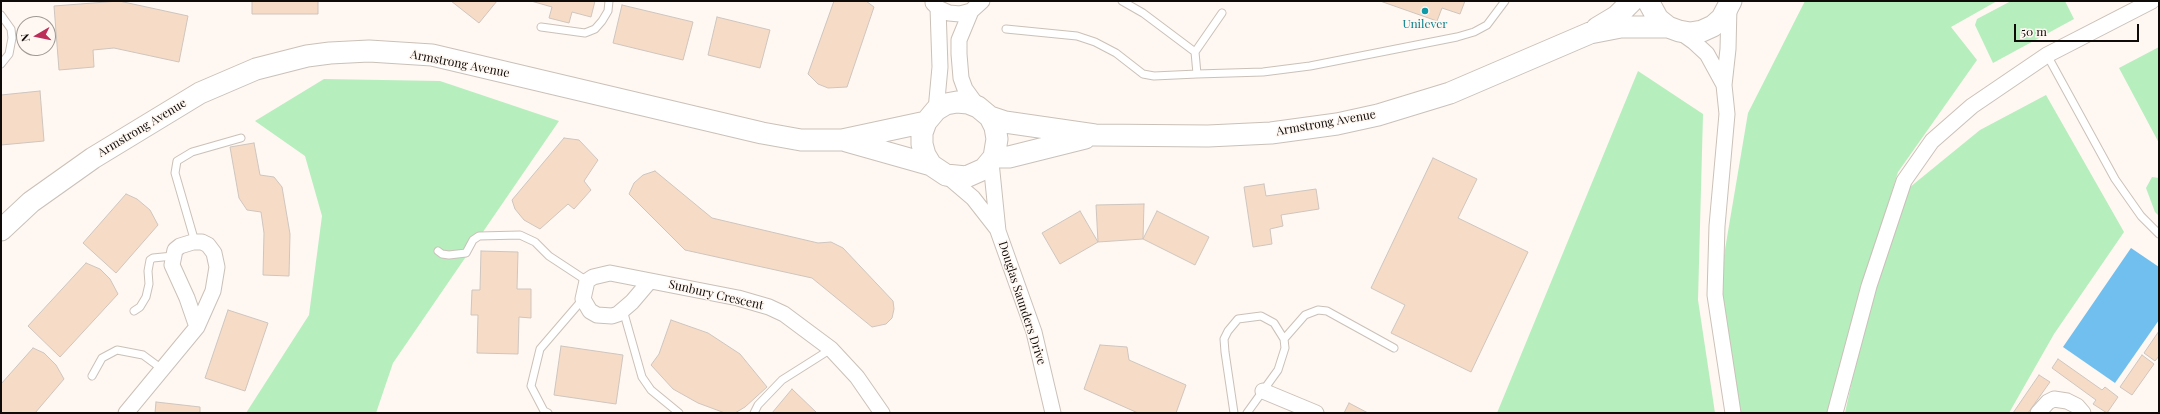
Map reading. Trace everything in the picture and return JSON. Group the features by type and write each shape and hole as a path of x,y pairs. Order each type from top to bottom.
{"street":[{"path":"1598,28 1617,1"},
{"name":"Armstrong Avenue","path":"984,112 1005,122 1095,135 1208,136 1271,133 1344,122 1378,115 1450,93 1598,28 1617,16 1632,1"},
{"path":"1648,1 1658,19 1694,42 1706,54 1724,85"},
{"path":"1835,413 1869,286 1904,180 1932,141 1966,111 2047,55 2152,1"},
{"path":"1730,4 1728,49 1724,85 1727,114 1717,226 1715,295 1733,413"},
{"name":"Armstrong Avenue","path":"1598,28 1621,27 1674,29 1690,33 1702,31 1713,26 1722,18 1730,4"},
{"path":"934,5 949,13 960,14 977,6"},
{"path":"934,5 940,67 931,116 922,133 922,144 925,155 938,170 956,178 971,176 984,169 992,159 997,139 995,127 965,89 961,78 959,40 977,6"},
{"name":"Armstrong Avenue","path":"1,230 31,202 93,158 200,93 256,69 308,56 330,53 369,51 432,56 762,133 801,140 842,140 931,116"},
{"path":"931,116 946,104 957,102 984,112"},
{"name":"Armstrong Avenue","path":"992,159 1009,157 1095,135"},
{"name":"Armstrong Avenue","path":"842,140 938,170"},
{"name":"Douglas Saunders Drive","path":"992,159 998,231 1034,332 1053,413"},
{"name":"Douglas Saunders Drive","path":"938,170 973,198 998,231"},
{"path":"126,413 197,327 213,291 217,267 214,253 208,245 195,242 180,246 173,256 172,265 175,276 188,298 197,327"},
{"name":"Sunbury Crescent","path":"587,281 593,277 610,273 649,282 659,282 738,298 769,307 784,314 831,349 857,377 882,413"},
{"path":"587,281 583,299 590,311 597,315 612,316 623,310 649,282"},
{"path":"1263,391 1316,413"},
{"name":"Douglas Saunders Drive","path":"1046,413 1049,398"},
{"path":"2039,412 2048,402 2060,400 2077,406 2083,413"}],"lane":[{"path":"541,27 586,33 595,29 602,22 608,11 609,1"},
{"path":"1122,1 1143,13 1194,52"},
{"path":"1006,29 1078,36 1095,42 1116,53 1143,74 1154,76 1263,72 1303,67 1457,37 1474,32 1487,25 1505,1"},
{"path":"1197,74 1194,52 1222,12"},
{"path":"1,15 11,29 12,38 9,54 1,64"},
{"path":"2047,55 2115,179 2141,216 2159,234"},
{"path":"195,242 175,173 177,161 192,152 240,138"},
{"path":"438,252 449,255 466,253 473,240 479,236 520,235 535,242 549,256 587,281"},
{"path":"134,311 140,307 146,297 149,284 148,270 150,260 153,258 173,256"},
{"path":"548,413 544,412 531,386 540,349 583,299"},
{"path":"623,310 635,360 642,377 650,390 679,413"},
{"path":"1284,339 1305,315 1318,310 1327,311 1394,348"},
{"path":"1234,413 1224,339 1228,331 1238,319 1261,316 1274,323 1284,339 1285,348 1278,370 1247,413"},
{"path":"754,413 758,405 782,380 831,349"},
{"path":"92,376 102,358 117,350 143,355 162,369"}],"green space":[{"path":"1805,1 1997,1 1951,27 1977,60 1898,172 1862,287 1839,413 1739,413 1718,291 1748,113"},
{"path":"2011,1 2065,1 2074,19 1993,63 1975,25 1977,19"},
{"path":"2159,47 2159,143 2119,68"},
{"path":"1638,71 1703,114 1698,300 1715,413 1497,413"},
{"path":"324,79 440,81 559,121 393,363 376,413 246,413 309,315 322,216 305,156 255,121"},
{"path":"2046,95 2124,232 2054,334 2009,413 1845,413 1874,279 1904,192 1980,130"},
{"path":"2152,177 2159,178 2159,216 2155,212 2146,188"}],"water":[{"path":"2131,248 2159,267 2159,320 2115,383 2063,347"}],"building":[{"path":"119,1 188,16 179,62 114,48 93,50 94,67 59,70 56,16 54,6"},
{"path":"252,1 318,1 318,14 252,14"},
{"path":"451,1 497,1 479,23"},
{"path":"531,1 595,1 591,17 572,12 569,23 549,18 552,7"},
{"path":"834,1 866,1 874,7 847,87 828,88 818,84 808,74"},
{"name":"Unilever","path":"1380,1 1465,1 1460,14 1442,8 1437,21"},
{"path":"622,5 693,22 683,60 613,43"},
{"path":"717,17 770,30 760,68 708,55"},
{"path":"40,91 44,141 1,145 1,95"},
{"path":"564,138 579,140 598,160 584,181 591,190 574,209 568,204 540,229 524,220 515,209 512,200"},
{"path":"254,143 260,175 274,177 282,187 290,234 289,276 263,275 264,233 261,212 247,210 239,198 230,147"},
{"path":"1433,158 1477,179 1458,218 1528,252 1471,372 1391,333 1405,305 1371,288"},
{"path":"655,171 712,218 818,243 831,242 843,248 893,301 894,309 892,318 886,324 872,327 812,278 685,250 629,194 634,183 643,175"},
{"path":"1264,184 1266,196 1316,189 1319,209 1281,215 1283,226 1270,229 1272,244 1253,247 1244,187"},
{"path":"126,194 137,199 150,210 158,225 116,273 83,243"},
{"path":"1144,204 1143,239 1098,242 1096,205"},
{"path":"1080,211 1098,242 1060,264 1042,233"},
{"path":"1157,211 1209,237 1195,265 1143,239"},
{"path":"481,251 518,252 517,289 531,289 531,318 519,317 518,354 477,353 478,315 471,315 472,290 480,290"},
{"path":"86,263 100,269 110,279 118,294 60,357 28,326"},
{"path":"228,310 268,323 245,391 205,378"},
{"path":"671,320 708,333 740,354 767,387 745,407 735,413 725,413 698,403 673,389 651,365 659,354"},
{"path":"2159,331 2159,356 2155,361 2144,353"},
{"path":"1100,345 1127,347 1129,360 1186,385 1176,413 1138,413 1084,389"},
{"path":"561,346 623,355 616,404 554,395"},
{"path":"33,348 44,353 56,365 64,379 35,413 1,413 1,384"},
{"path":"2142,355 2154,364 2132,395 2120,387"},
{"path":"2058,359 2102,390 2105,387 2118,397 2107,413 2093,404 2096,400 2052,368"},
{"path":"2039,375 2050,382 2028,413 2013,413"},
{"path":"792,389 817,413 772,413"},
{"path":"156,402 200,407 200,413 155,413"},
{"path":"1349,403 1368,413 1344,413"}],"place":[{"name":"Unilever","path":"1425,11"}]}
